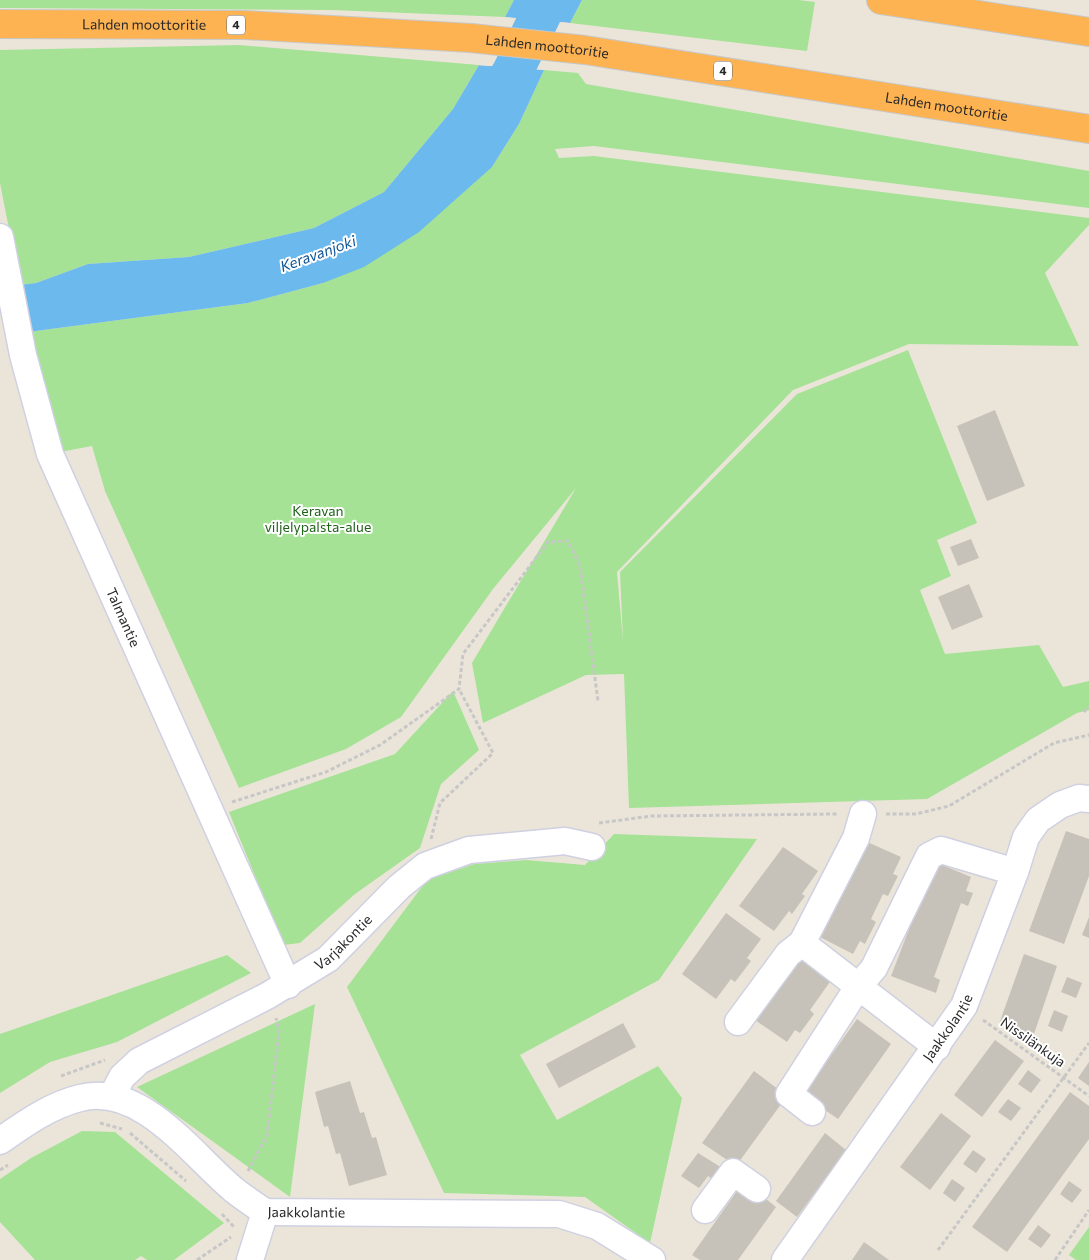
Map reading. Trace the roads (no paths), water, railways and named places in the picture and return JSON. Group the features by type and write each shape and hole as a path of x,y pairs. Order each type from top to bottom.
{"highway":[{"path":"881,0 1089,32"},
{"name":"Lahden moottoritie","path":"0,24 245,25 471,38 585,50 1089,129"}],"street":[{"name":"Talmantie","path":"0,237 23,355 50,454 210,809 278,991"},
{"name":"Jaakkolantie","path":"785,1260 937,1047 964,1006 1015,872 1026,837 1038,820 1060,805 1079,798 1089,799"},
{"path":"738,1022 788,954 802,943 856,838 863,814"},
{"name":"Varjakontie","path":"112,1096 122,1077 139,1061 278,991 328,959 400,887 424,866 469,850 565,841 592,847"},
{"path":"812,1112 789,1094 858,987 874,968 929,856 941,850 1015,872"},
{"path":"802,943 937,1047"},
{"name":"Jaakkolantie","path":"8,1151 34,1117 81,1097 112,1096 139,1108 179,1136 234,1190 265,1212 559,1214 597,1226 652,1260"},
{"path":"705,1210 733,1172 758,1189"},
{"path":"250,1260 265,1212"}],"water":[{"path":"514,0 582,0 570,23 505,17"},
{"path":"479,65 544,70 519,124 492,167 419,232 364,267 323,283 248,303 28,332 20,285 36,283 88,264 189,257 314,228 384,192 453,109"}],"waterway":[{"name":"Keravanjoki","path":"485,117 512,73 548,0"}],"park label":[{"name":"Keravan viljelypalsta-alue","path":"318,520"}]}
